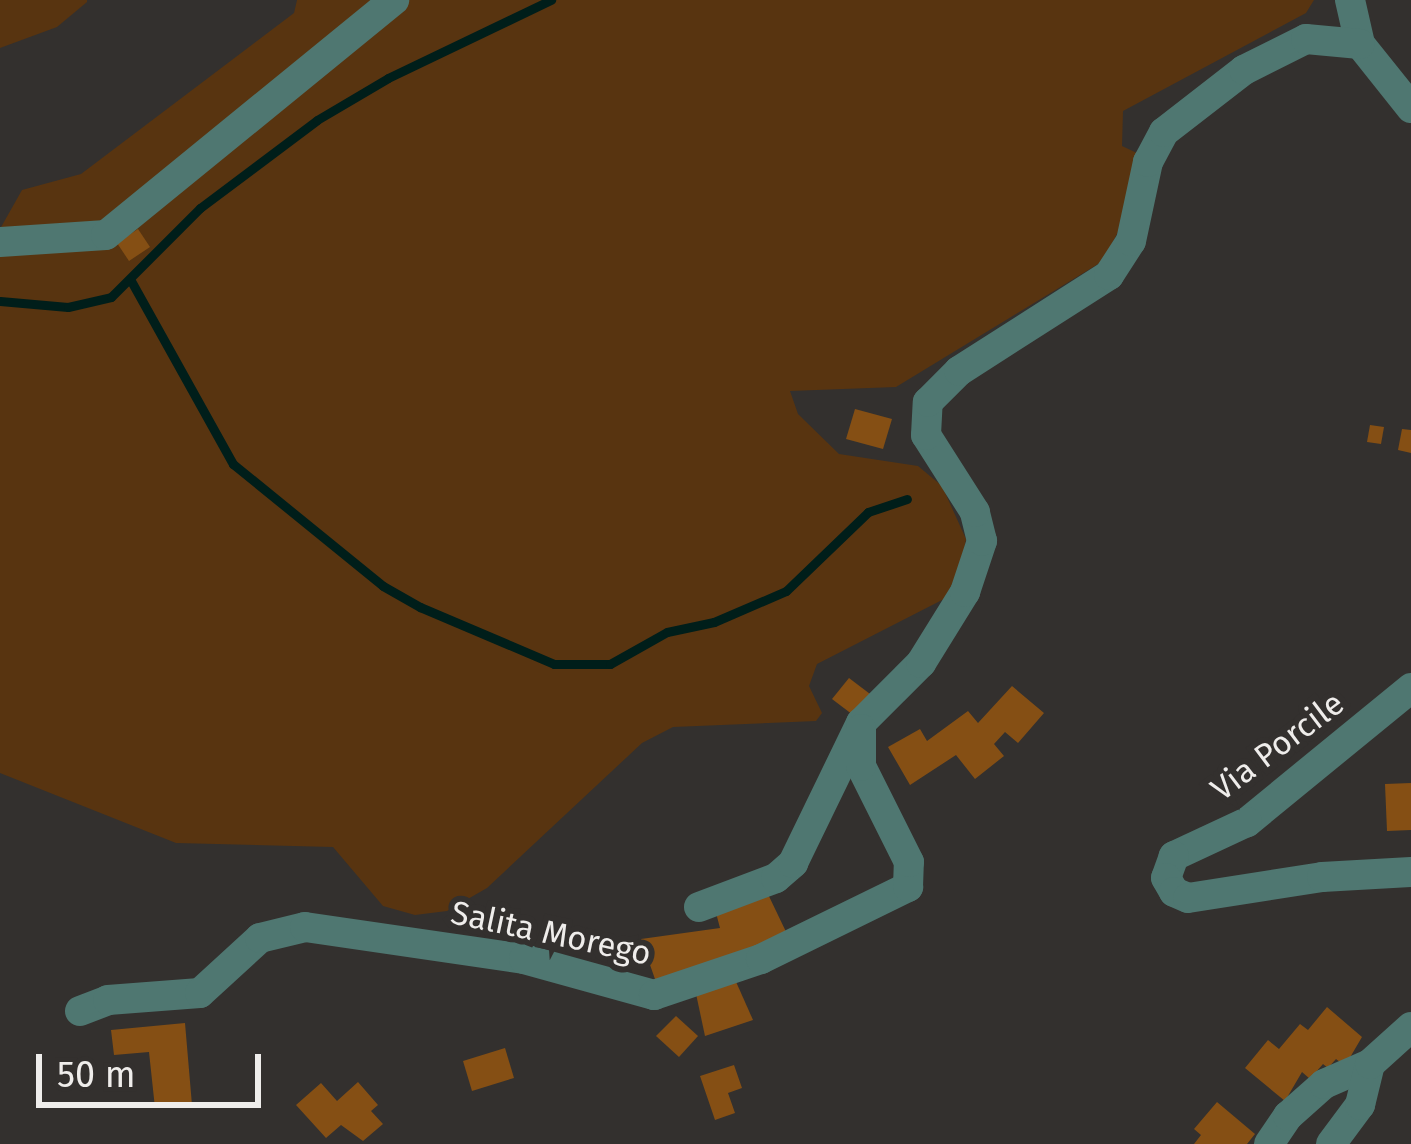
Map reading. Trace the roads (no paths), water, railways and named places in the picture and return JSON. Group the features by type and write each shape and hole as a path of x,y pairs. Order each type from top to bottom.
{"street":[{"path":"0,242 106,236 394,0"},
{"path":"1350,0 1360,44 1411,108"},
{"path":"699,907 776,878 793,863 861,723 921,663 965,592 982,541 975,512 926,435 928,402 959,371 1109,275 1131,241 1148,162 1165,132 1244,70 1306,39 1360,44"},
{"name":"Via Porcile","path":"1411,688 1304,781 1247,822 1174,856 1166,878 1174,892 1188,898 1322,878 1411,872"},
{"name":"Salita Morego","path":"80,1011 108,1000 200,993 260,938 304,927 524,959 654,995 761,959 908,887 909,862 861,766 861,723"},
{"path":"1269,1144 1288,1116 1324,1084 1370,1064 1411,1027"},
{"path":"1330,1144 1360,1105 1370,1064"}],"waterway":[{"path":"0,301 68,307 111,297 200,208 317,120 388,78 551,0"},
{"path":"130,279 233,464 383,586 420,607 554,664 610,664 667,632 714,622 786,591 868,512 907,499"}]}
